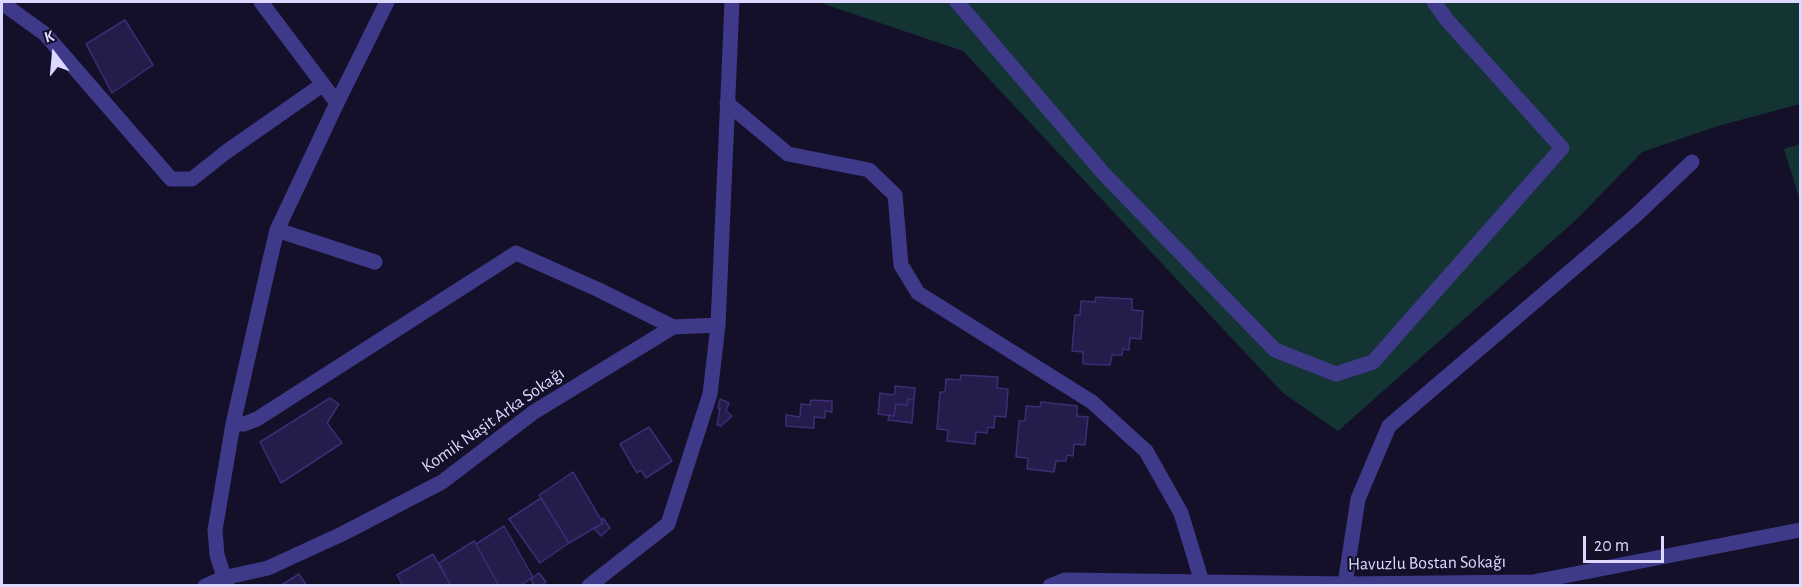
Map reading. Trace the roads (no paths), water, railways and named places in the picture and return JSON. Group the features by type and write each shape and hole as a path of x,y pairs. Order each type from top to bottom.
{"street":[{"path":"261,2 337,103"},
{"path":"225,582 214,530 233,424 277,230 387,2"},
{"path":"589,585 668,524 710,394 718,325 732,2"},
{"path":"957,2 1103,173 1275,350 1336,374 1372,362 1562,148 1447,20 1434,2"},
{"path":"2,3 45,34 171,179 192,179 226,152 322,85"},
{"path":"727,103 788,154 869,170 895,195 901,265 918,293 1092,402 1146,451 1181,513 1202,582"},
{"path":"1346,584 1358,499 1389,426 1635,216 1692,162"},
{"path":"277,230 375,262"},
{"path":"233,424 244,424 257,419 516,253 599,290 673,327"},
{"name":"Komik Naşit Arka Sokağı","path":"205,585 225,582 268,568 342,534 442,482 534,412 673,327 718,325"},
{"name":"Havuzlu Bostan Sokağı","path":"1050,585 1065,580 1346,584 1533,582 1800,530"}]}
